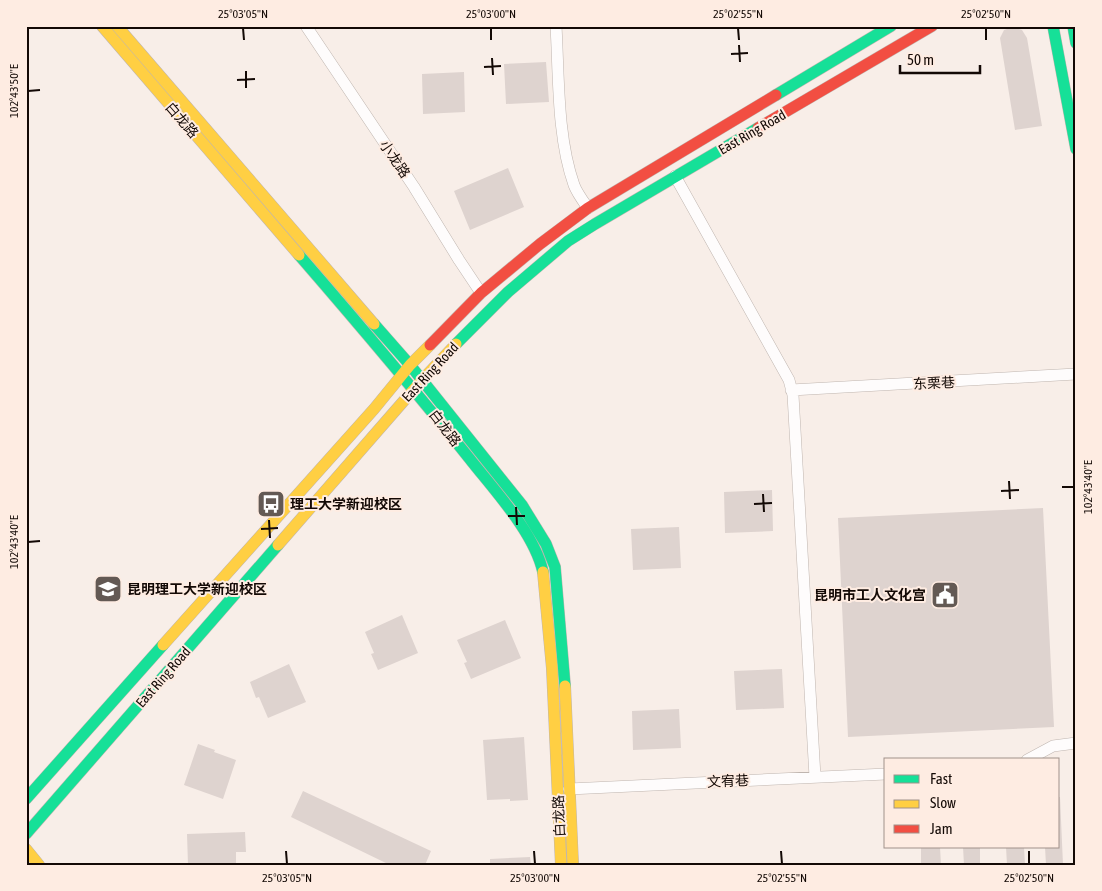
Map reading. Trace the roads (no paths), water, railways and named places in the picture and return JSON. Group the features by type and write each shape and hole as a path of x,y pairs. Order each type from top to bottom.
{"main road":[{"name":"白龙路","path":"102,26 402,374 512,512 535,549 543,570 552,668 561,865"},
{"name":"白龙路","path":"117,26 410,365 522,506 546,544 555,568 564,667 573,865"},
{"name":"East Ring Road","path":"26,799 374,409 410,365 482,293 540,244 588,208 891,26"},
{"name":"East Ring Road","path":"26,834 414,389 490,308 565,243 599,221 932,26"},
{"path":"1053,26 1076,150"},
{"path":"1073,26 1076,44"},
{"path":"26,849 39,865"}],"street":[{"name":"小龙路","path":"306,26 414,187 459,260 482,293"},
{"path":"556,26 565,146 575,187 588,208"},
{"path":"675,176 789,380 815,777"},
{"name":"东栗巷","path":"791,390 1076,374"},
{"path":"1031,758 1053,746 1076,743"},
{"name":"文宥巷","path":"569,789 884,774"}],"place":[{"name":"理工大学新迎校区","path":"271,504"},
{"name":"昆明理工大学新迎校区","path":"108,589"},
{"name":"昆明市工人文化宫","path":"945,595"}]}
